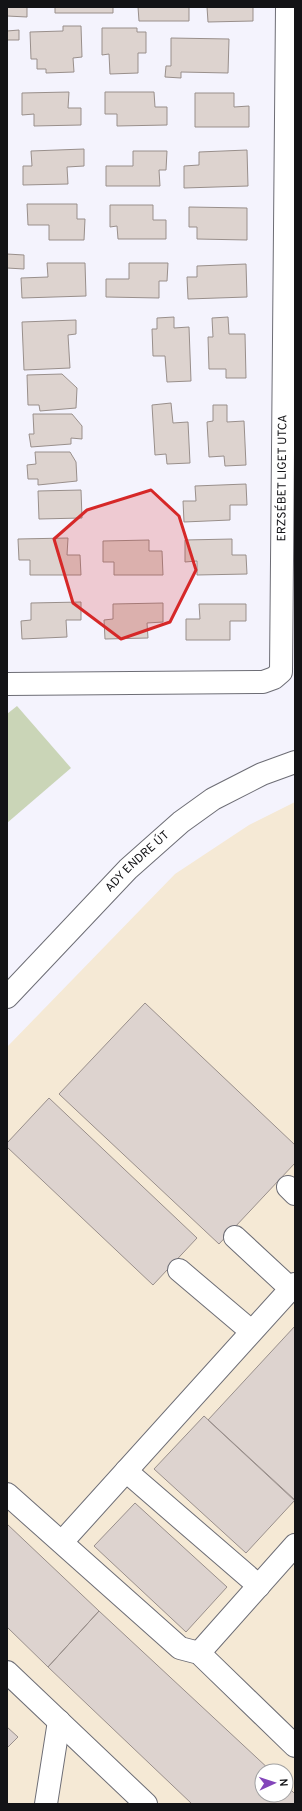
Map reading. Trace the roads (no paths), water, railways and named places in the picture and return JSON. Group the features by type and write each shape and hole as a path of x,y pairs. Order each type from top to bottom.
{"street":[{"name":"ERZSÉBET LIGET UTCA","path":"7,684 263,682 274,678 280,672 287,7"},
{"name":"ADY ENDRE ÚT","path":"7,997 128,870 181,822 213,799 262,774 295,762"},
{"path":"62,1542 293,1286 235,1236"},
{"path":"179,1270 251,1331"},
{"path":"126,1471 259,1586"},
{"path":"7,1494 180,1648 199,1653 295,1746"},
{"path":"199,1653 295,1545"},
{"path":"7,1672 146,1804"},
{"path":"46,1804 59,1721"}]}
